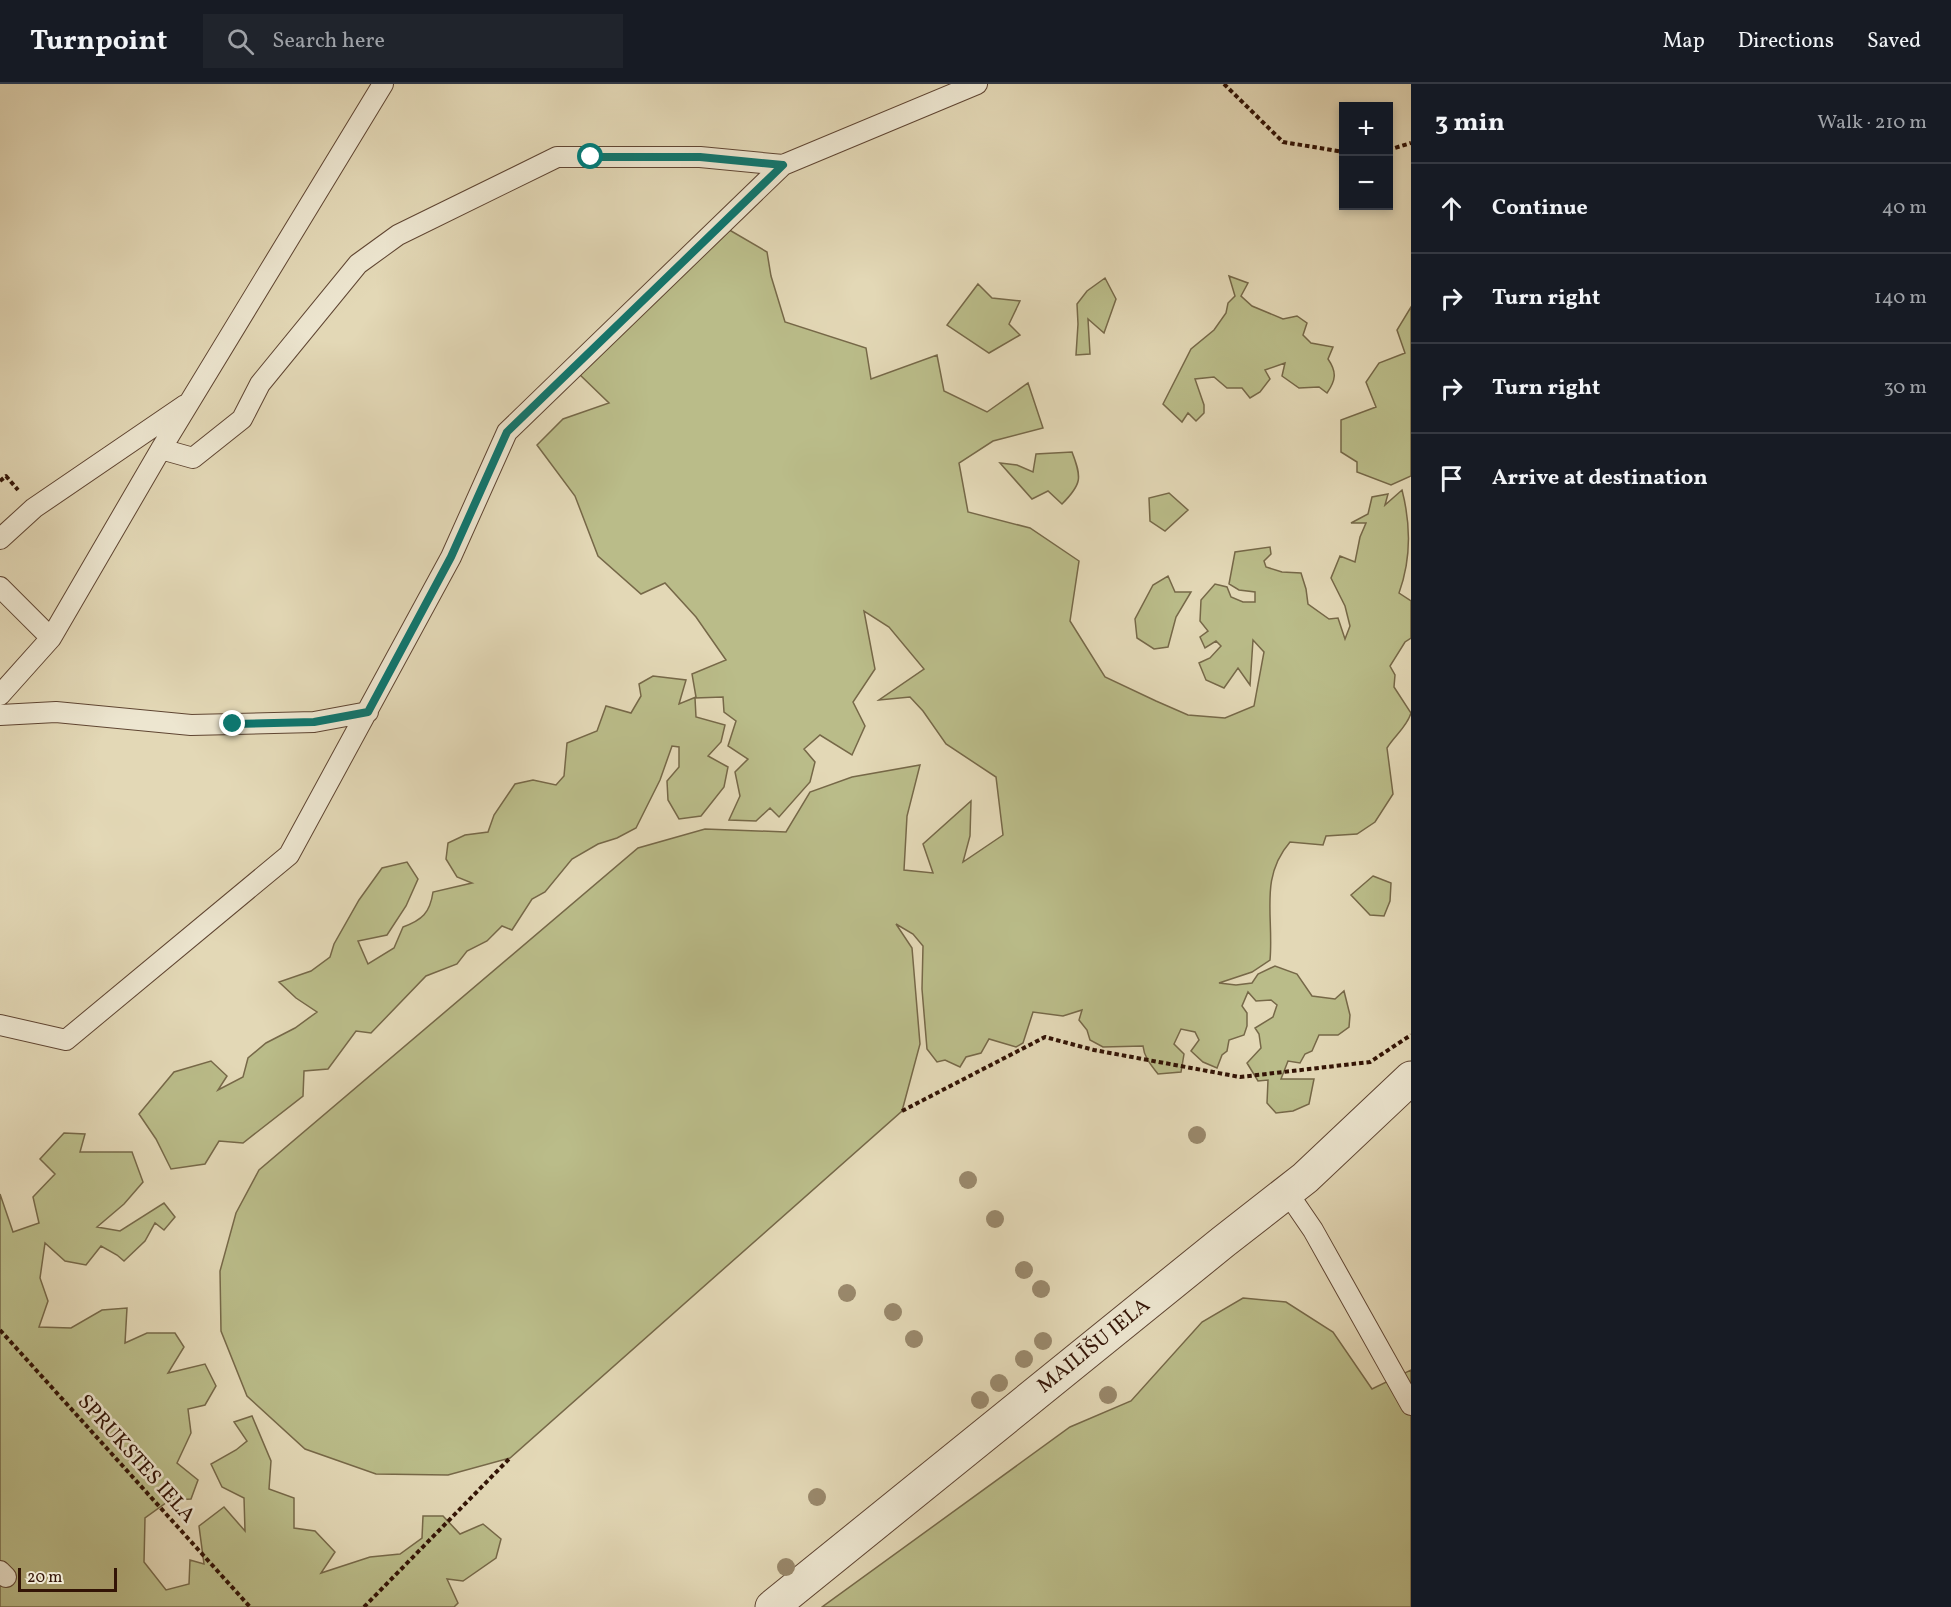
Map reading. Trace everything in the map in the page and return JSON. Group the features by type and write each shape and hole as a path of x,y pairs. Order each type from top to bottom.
{"street":[{"name":"MAILĪŠU IELA","path":"772,1607 1305,1178 1411,1078"}],"lane":[{"path":"0,695 51,638 161,448 382,84"},
{"path":"0,1025 66,1040 289,855 451,557 507,432 783,165 977,84"},
{"path":"161,448 193,458 242,419 260,384 358,264 398,235 557,157 700,157 783,165"},
{"path":"0,538 34,508 190,402"},
{"path":"0,587 51,638"},
{"path":"0,715 56,712 191,724 314,722 368,712"},
{"path":"1287,1192 1313,1230 1411,1405"}],"path":[{"path":"1224,84 1283,142 1339,151"},
{"path":"1393,149 1411,143"},
{"path":"902,1111 1045,1037 1094,1050 1240,1077 1370,1062 1411,1035"},
{"name":"SPRUKSTES IELA","path":"0,1330 250,1607"},
{"path":"364,1607 510,1458"}],"green space":[{"path":"726,228 767,252 771,276 785,322 866,348 871,379 937,355 944,391 987,412 1028,383 1043,428 993,441 959,463 968,512 1030,528 1079,561 1070,621 1105,677 1188,715 1225,718 1254,706 1264,652 1253,640 1250,685 1238,668 1224,688 1206,680 1199,663 1210,658 1221,646 1216,641 1205,648 1200,637 1208,631 1200,621 1201,600 1215,584 1227,587 1231,597 1243,602 1255,602 1255,592 1239,590 1229,584 1235,552 1270,547 1271,554 1264,561 1266,567 1282,572 1301,573 1308,604 1329,619 1338,618 1345,639 1350,626 1345,606 1331,578 1340,556 1355,562 1360,537 1366,523 1351,523 1368,514 1372,497 1388,494 1385,505 1402,490 1407,516 1408,555 1399,593 1411,601 1411,638 1405,642 1390,666 1395,675 1394,687 1411,713 1407,723 1387,748 1393,794 1375,822 1357,834 1326,836 1323,845 1290,842 1274,869 1271,884 1270,960 1252,972 1219,983 1236,985 1252,983 1258,974 1275,966 1297,974 1312,996 1335,999 1344,991 1350,1015 1349,1027 1338,1035 1319,1035 1312,1051 1305,1054 1300,1063 1288,1061 1281,1079 1314,1079 1309,1104 1293,1111 1276,1113 1267,1103 1268,1080 1258,1081 1247,1063 1261,1048 1259,1034 1255,1028 1273,1017 1277,1005 1271,1000 1256,1001 1248,992 1242,1006 1247,1013 1244,1035 1229,1040 1227,1051 1222,1055 1217,1068 1203,1062 1191,1051 1199,1040 1195,1032 1181,1029 1174,1044 1184,1054 1181,1072 1158,1074 1146,1057 1143,1046 1103,1047 1090,1040 1087,1030 1079,1020 1082,1010 1063,1016 1033,1012 1023,1043 1016,1047 989,1039 981,1053 966,1057 960,1067 945,1060 937,1062 927,1049 922,989 923,946 913,934 896,924 912,948 920,1044 902,1111 510,1458 448,1475 376,1474 305,1449 247,1396 221,1331 220,1271 236,1213 259,1170 638,848 705,829 786,832 810,792 852,777 920,765 907,816 904,870 933,873 923,844 971,801 970,836 963,862 1003,835 996,777 946,744 923,711 910,697 879,700 924,669 889,627 864,611 875,669 853,702 865,726 852,755 820,735 804,749 815,762 810,782 779,817 770,808 756,821 729,820 740,796 735,772 748,759 728,746 736,721 724,712 723,697 695,698 696,717 725,725 721,742 708,756 728,767 724,787 701,816 679,819 668,800 667,781 679,767 679,747 672,746 660,780 636,828 617,838 598,844 572,859 545,892 532,899 512,930 502,926 487,941 467,951 457,964 426,976 371,1033 356,1031 328,1069 304,1071 303,1096 243,1143 219,1141 205,1164 171,1169 156,1139 139,1114 174,1072 211,1061 227,1076 218,1090 243,1077 248,1058 266,1043 295,1028 317,1012 296,998 279,982 311,971 330,957 334,944 359,900 382,868 407,862 418,879 406,906 387,935 358,941 368,964 394,948 403,927 424,915 430,905 433,892 472,883 457,877 446,859 448,843 465,835 488,832 494,815 515,784 533,780 556,785 564,776 567,743 597,731 606,706 631,713 641,696 639,684 653,676 686,680 679,704 696,697 692,674 726,660 696,617 665,583 641,594 598,556 575,496 537,445 563,419 609,403 577,372"},
{"path":"1229,276 1248,283 1241,296 1252,306 1283,319 1297,316 1307,323 1303,335 1311,343 1333,347 1328,359 1333,368 1334,380 1327,393 1319,387 1299,388 1282,376 1285,363 1265,370 1270,379 1260,392 1250,398 1242,388 1227,388 1214,377 1195,379 1204,405 1204,413 1196,421 1188,413 1182,422 1163,404 1191,349 1214,330 1226,313 1228,303 1235,296"},
{"path":"1105,278 1116,299 1104,333 1088,319 1090,354 1076,355 1077,304 1087,291"},
{"path":"978,284 992,298 1020,301 1009,324 1020,335 989,353 947,325"},
{"path":"1411,307 1411,476 1391,485 1357,472 1357,462 1341,452 1341,420 1376,407 1366,382 1379,363 1405,353 1397,330"},
{"path":"1072,452 1079,475 1077,486 1062,504 1048,491 1032,499 1000,463 1017,465 1033,472 1036,454"},
{"path":"1169,493 1188,510 1165,531 1150,521 1149,498"},
{"path":"1168,576 1175,592 1191,592 1176,617 1168,647 1154,649 1137,638 1135,619 1153,585"},
{"path":"1373,876 1391,883 1390,901 1384,916 1370,915 1351,895"},
{"path":"64,1133 85,1134 80,1152 132,1152 143,1182 124,1204 97,1227 120,1231 164,1203 175,1217 164,1230 155,1223 145,1241 124,1261 101,1246 86,1265 65,1261 45,1243 40,1278 48,1301 39,1327 71,1328 102,1310 127,1308 125,1343 147,1333 175,1333 184,1347 168,1373 205,1364 216,1386 205,1405 188,1409 191,1433 177,1463 198,1480 191,1499 170,1500 145,1518 144,1562 166,1590 189,1584 190,1560 204,1564 199,1526 224,1507 245,1531 244,1498 222,1487 211,1464 247,1441 234,1422 252,1416 271,1461 269,1489 294,1498 294,1528 315,1531 335,1552 321,1573 370,1557 400,1554 422,1538 423,1516 443,1516 460,1534 483,1524 501,1539 496,1558 463,1581 447,1579 458,1603 454,1607 0,1607 0,1194 13,1232 39,1223 33,1197 55,1174 40,1159"},
{"path":"1243,1298 1286,1302 1333,1332 1372,1389 1411,1370 1411,1607 822,1607 1070,1427 1131,1401 1202,1322"}],"route":[{"path":"233,724 314,722 368,712 451,557 507,432 783,165 700,157 591,157"}]}
